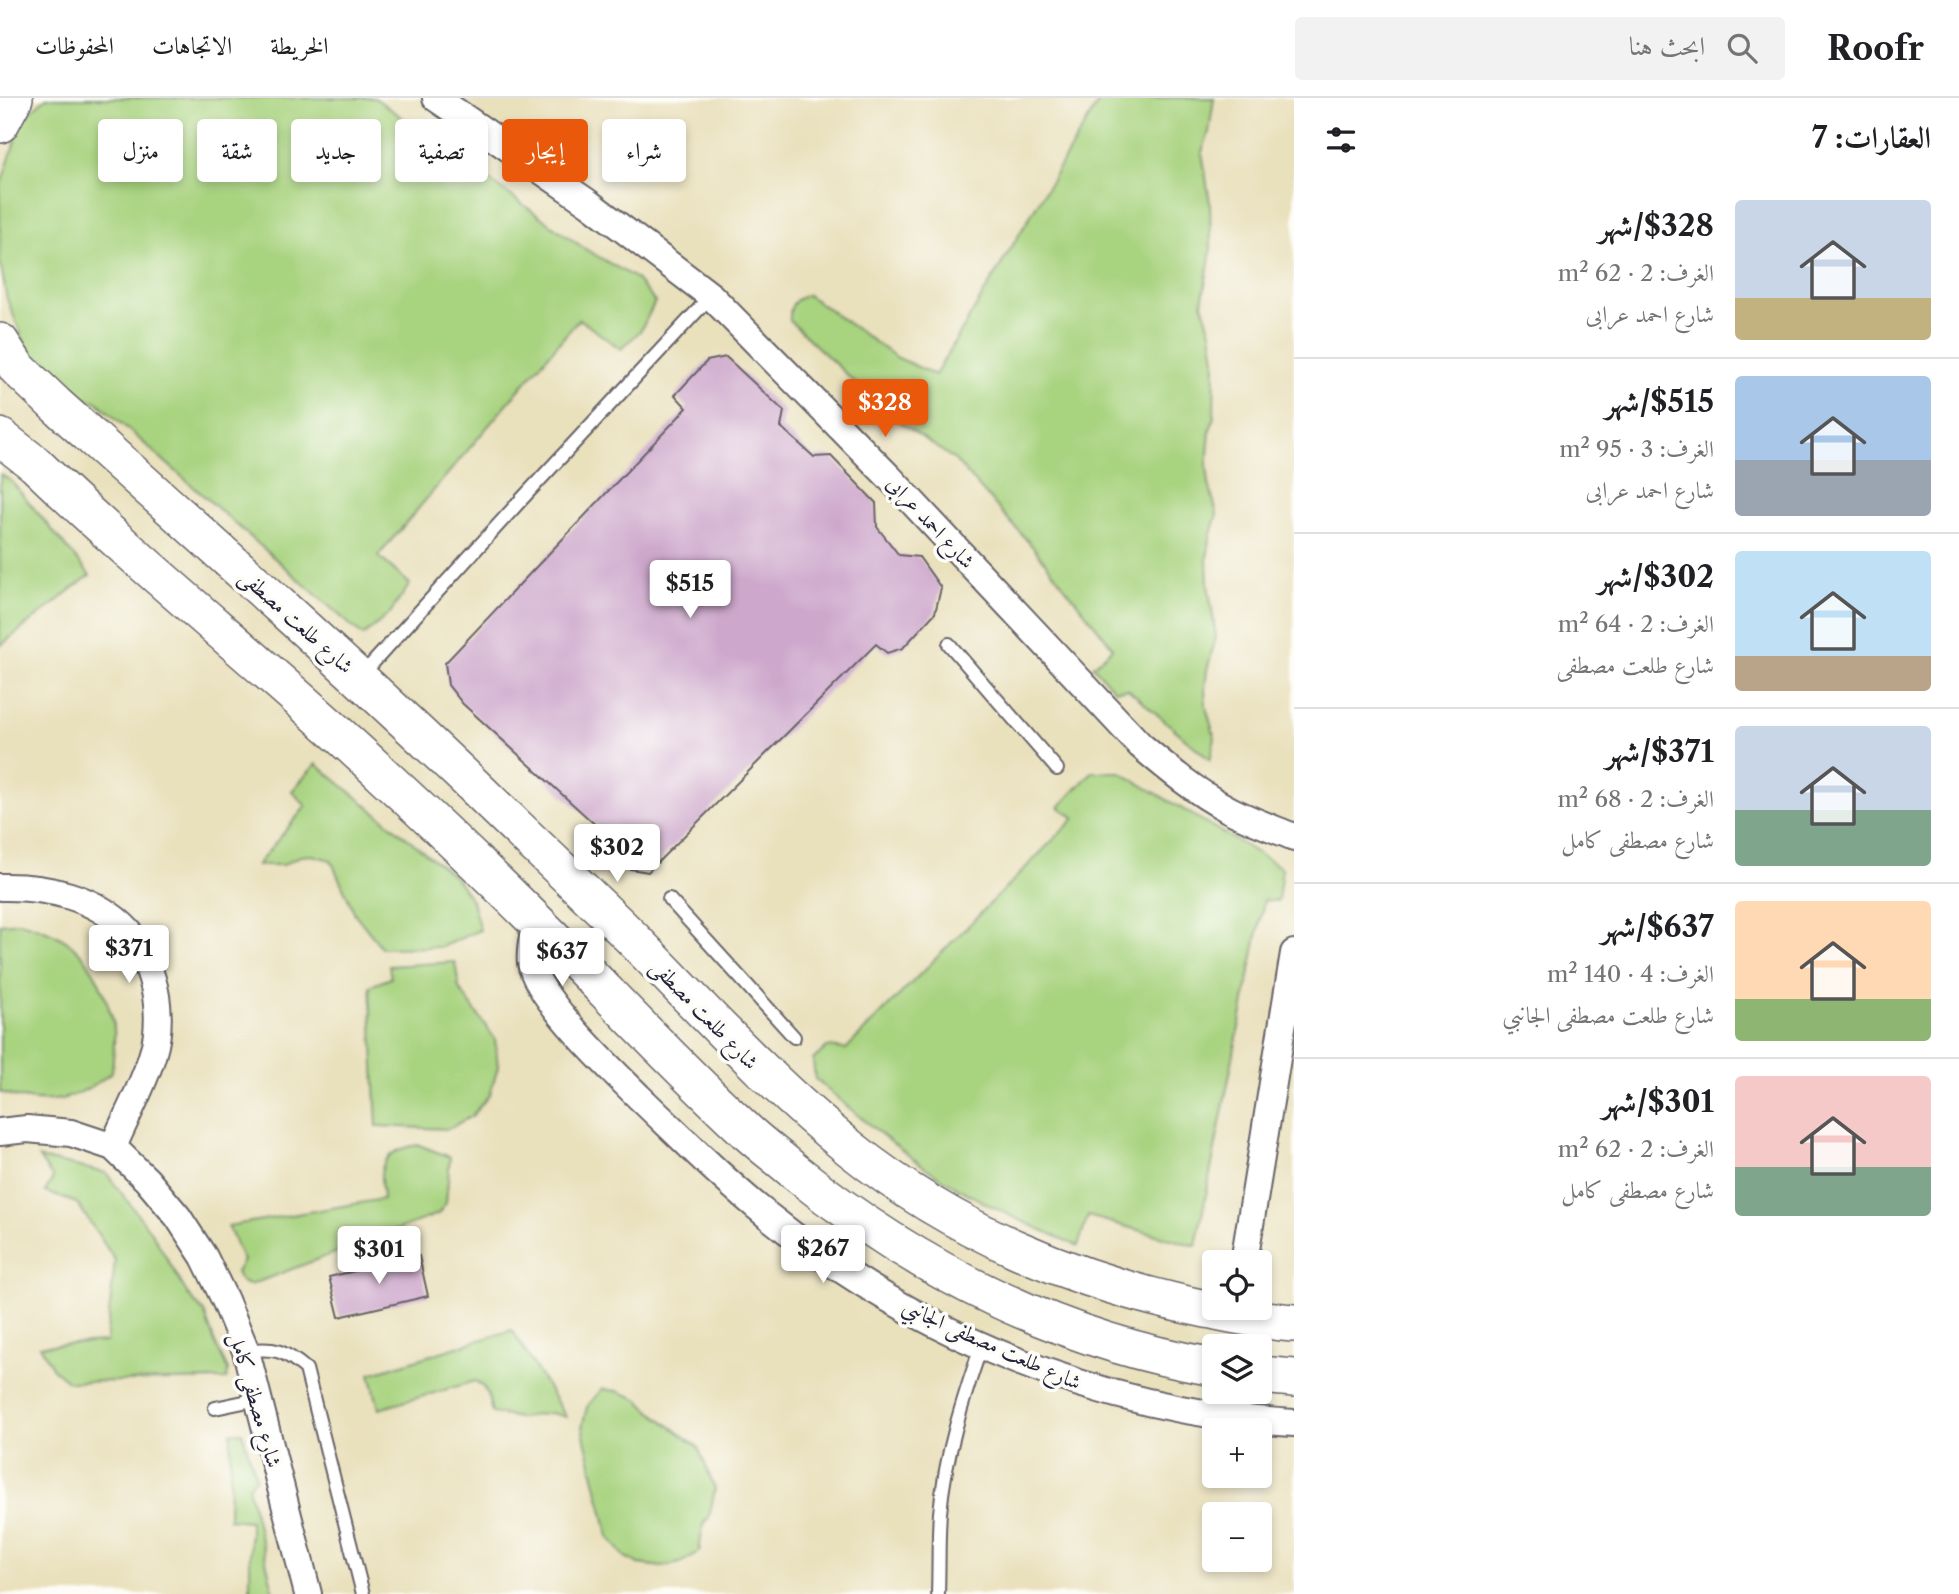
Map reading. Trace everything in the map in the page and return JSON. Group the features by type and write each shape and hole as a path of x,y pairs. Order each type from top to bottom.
{"street":[{"path":"0,124 13,98"},
{"name":"شارع احمد عرابى","path":"436,98 590,204 711,296 888,475 1140,745 1172,773 1231,810 1294,837"},
{"name":"شارع طلعت مصطفى","path":"0,342 17,368 55,405 360,677 629,936 761,1071 853,1151 943,1212 1050,1264 1154,1298 1202,1306"},
{"path":"0,437 35,464 384,775 536,921 744,1129 824,1195 902,1249 962,1283 1033,1315 1139,1351 1202,1364"},
{"path":"0,887 31,886 67,894 100,909 129,932 145,959 155,990 158,1021 153,1053 113,1147"},
{"name":"شارع طلعت مصطفى الجانبي","path":"536,921 530,959 535,978 544,995 617,1075 707,1162 766,1214 848,1274 891,1300 982,1345 1048,1373 1116,1395 1185,1411 1256,1421 1294,1423"},
{"path":"1246,1250 1294,953"},
{"name":"شارع مصطفى كامل","path":"0,1132 27,1129 71,1133 113,1147 147,1180 178,1217 204,1257 246,1351 308,1594"},
{"name":"شارع طلعت مصطفى","path":"1272,1318 1294,1323"},
{"path":"1272,1376 1294,1378"}],"lane":[{"path":"360,677 520,500 711,296"},
{"path":"949,644 1057,769"},
{"path":"669,899 794,1037"},
{"path":"938,1594 940,1512 949,1455 963,1399 982,1345"},
{"path":"246,1351 268,1348 289,1354 306,1369 363,1594"},
{"path":"215,1408 258,1399"}],"green space":[{"path":"46,98 375,98 404,119 395,119 395,182 488,182 488,179 585,249 635,278 655,302 641,330 621,349 579,319 378,556 410,584 390,613 363,636 96,401 75,397 27,349 7,299 0,262 0,187 23,118"},
{"path":"1101,98 1214,98 1209,132 1202,152 1210,203 1211,251 1202,303 1211,332 1215,359 1214,416 1207,466 1217,514 1207,558 1216,637 1205,688 1206,707 1215,738 1210,760 1128,689 1114,690 1093,666 1113,648 1033,547 955,460 888,414 790,321 793,304 808,295 896,357 935,375"},
{"path":"0,474 11,481 90,575 0,646"},
{"path":"316,764 455,877 472,901 480,930 441,947 382,948 355,914 331,860 312,855 300,856 283,865 257,865 306,806 292,791"},
{"path":"1092,772 1120,772 1282,868 1278,901 1264,900 1196,1246 1088,1216 1078,1246 989,1205 938,1176 890,1142 815,1079 813,1060 827,1047 846,1049 1075,818 1059,807"},
{"path":"20,922 52,933 76,948 100,985 113,1022 112,1072 72,1096 46,1101 0,1092 0,924"},
{"path":"455,962 459,988 495,1039 498,1067 490,1094 472,1116 448,1129 377,1126 370,986 391,978 389,966"},
{"path":"419,1145 450,1157 446,1203 438,1214 250,1285 239,1279 236,1272 243,1261 228,1226 383,1199 381,1176 387,1158 396,1151"},
{"path":"39,1158 106,1173 152,1233 188,1295 204,1312 228,1370 227,1379 69,1382 53,1369 40,1346 106,1342 115,1260 77,1203 45,1192 53,1178"},
{"path":"512,1330 566,1417 551,1413 518,1418 492,1413 485,1390 475,1381 379,1409 370,1374"},
{"path":"602,1389 638,1399 698,1447 715,1489 709,1517 703,1524 699,1552 680,1563 662,1567 639,1564 625,1557 609,1537 582,1427 587,1407"},
{"path":"231,1432 242,1432 256,1477 248,1486 274,1594 250,1594 250,1521 229,1519"}],"building":[{"path":"726,357 784,411 781,427 814,457 831,456 876,503 877,527 899,555 919,557 941,588 935,613 903,648 887,653 876,644 648,872 625,868 613,855 612,840 463,704 448,685 445,663 687,408 675,395 707,361"},
{"path":"419,1256 428,1296 339,1317 329,1277"}]}
